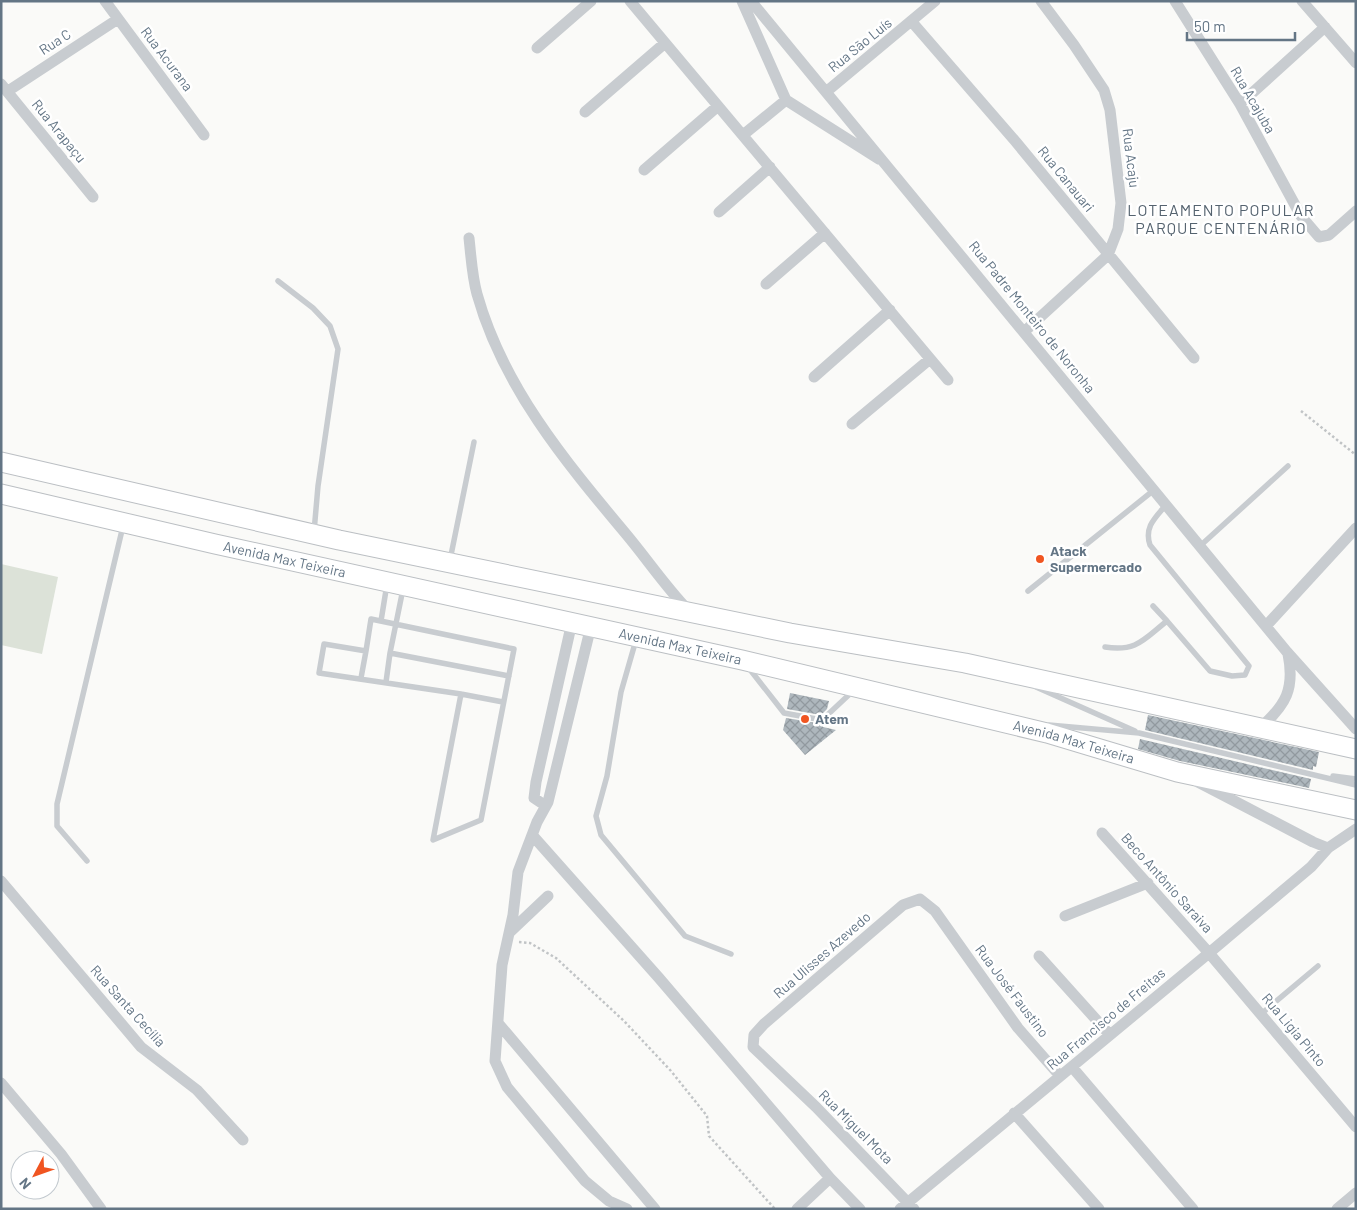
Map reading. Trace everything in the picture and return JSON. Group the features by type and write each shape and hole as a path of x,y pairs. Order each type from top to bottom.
{"main road":[{"path":"1,462 314,534 790,633 999,671 1356,748"},
{"name":"Avenida Max Teixeira","path":"1,494 124,521 215,544 742,660 999,721 1177,772 1356,810"}],"street":[{"name":"Rua Acurana","path":"105,1 204,135"},
{"path":"538,48 591,1"},
{"path":"630,1 948,380"},
{"path":"742,1 786,100 888,165"},
{"name":"Rua Padre Monteiro de Noronha","path":"751,1 1025,331 1287,652 1356,729"},
{"name":"Rua São Luís","path":"826,92 935,1"},
{"name":"Rua Acaju","path":"1025,331 1108,255 1118,229 1121,203 1110,110 1104,90 1093,71 1041,1"},
{"path":"1302,1 1356,63"},
{"name":"Rua Acajuba","path":"1180,4 1240,104 1301,216 1319,237 1329,235 1356,211"},
{"name":"Rua C","path":"4,88 118,19"},
{"name":"Rua Canauari","path":"912,22 1016,142 1194,358"},
{"path":"1240,104 1325,27"},
{"path":"585,112 665,43"},
{"name":"Rua Arapaçu","path":"4,88 93,197"},
{"path":"743,135 786,100"},
{"path":"644,170 718,106"},
{"path":"719,212 770,166"},
{"path":"766,284 825,233"},
{"path":"469,238 476,293 493,337 518,390 568,464 637,546 670,591 689,612"},
{"path":"814,377 890,310"},
{"path":"852,424 930,359"},
{"path":"1266,626 1356,528"},
{"path":"537,822 534,798 582,624"},
{"path":"582,624 548,802 537,822 518,872 509,937 502,965 495,1061 507,1087 585,1181 608,1201 627,1209"},
{"path":"1260,728 1275,715 1289,690 1291,670 1287,652"},
{"path":"1177,772 1328,848"},
{"path":"534,798 543,804 548,802"},
{"name":"Rua Francisco de Freitas","path":"907,1206 1014,1113 1311,867 1328,848 1356,829"},
{"name":"Beco Antônio Saraiva","path":"1102,833 1209,953"},
{"path":"533,836 660,978 830,1178 860,1209"},
{"name":"Rua Santa Cecília","path":"1,881 141,1047 196,1090 243,1140"},
{"path":"1065,916 1148,883"},
{"path":"509,937 548,896"},
{"name":"Rua Ulisses Azevedo","path":"775,1068 753,1047 754,1036 853,947 903,905 920,898 926,902 943,923"},
{"name":"Rua José Faustino","path":"943,923 1018,1028 1060,1076"},
{"name":"Rua Ligia Pinto","path":"1209,953 1356,1126"},
{"path":"1039,956 1110,1035"},
{"path":"498,1023 654,1209"},
{"path":"1072,1066 1193,1209"},
{"name":"Rua Miguel Mota","path":"775,1068 907,1206"},
{"path":"1,1083 61,1154 101,1209"},
{"path":"1014,1113 1099,1209"},
{"path":"804,1206 830,1178"},
{"path":"1337,1209 1356,1192"}],"lane":[{"path":"278,281 313,308 330,326 338,349 318,486 314,534"},
{"path":"450,562 474,442"},
{"path":"1200,546 1288,466"},
{"path":"1028,591 1154,490"},
{"path":"1153,606 1210,671 1232,676 1245,675 1248,666 1150,545 1147,537 1148,528 1166,505"},
{"path":"87,862 57,826 56,804 124,521"},
{"path":"381,621 396,583"},
{"path":"386,682 396,624 396,583"},
{"path":"361,678 371,619 514,650 481,820 433,840 461,694"},
{"path":"1105,647 1124,650 1137,645 1168,621"},
{"path":"638,636 621,692 607,776 596,816 601,835 685,936 731,954"},
{"path":"366,651 324,644 319,673 361,678 503,702"},
{"path":"390,653 509,676"},
{"path":"742,660 784,713 822,720 857,687"},
{"path":"999,671 1139,733"},
{"path":"999,721 1139,733 1356,785"},
{"path":"1316,775 1356,779"},
{"path":"1261,1014 1318,966"}],"path":[{"path":"1302,411 1356,455"},
{"path":"509,937 530,942 556,958 624,1021 671,1071 707,1116 709,1136 775,1209"}],"shaded area":[{"path":"1,564 58,577 42,654 1,645"}],"building":[{"path":"790,693 829,701 827,709 821,715 787,709"},
{"path":"1148,715 1319,752 1316,767 1313,766 1313,770 1145,730"},
{"path":"786,718 823,724 823,727 836,730 805,755 783,730"},
{"path":"1140,739 1311,779 1309,788 1180,761 1138,749"}],"place":[{"name":"Atack Supermercado","path":"1040,559"},
{"name":"Atem","path":"805,719"}],"district":[{"name":"LOTEAMENTO POPULAR PARQUE CENTENÁRIO","path":"1221,219"}]}
